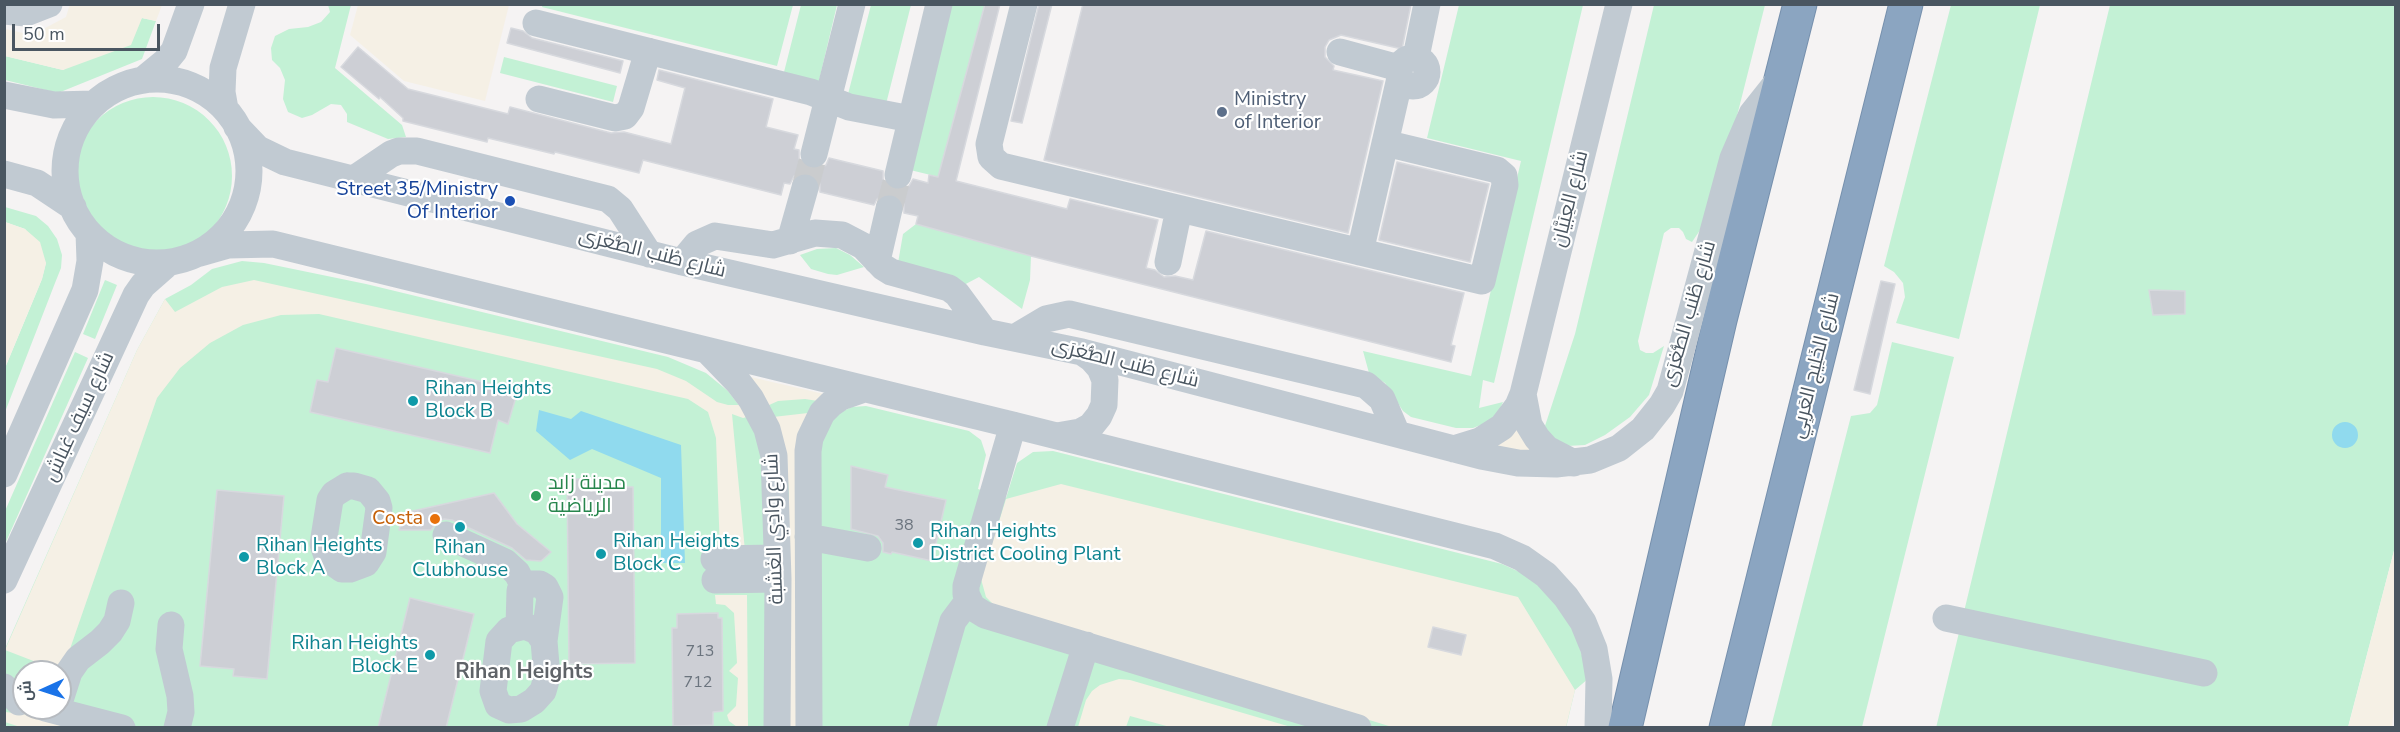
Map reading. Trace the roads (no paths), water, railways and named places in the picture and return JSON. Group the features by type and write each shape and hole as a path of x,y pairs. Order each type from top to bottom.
{"highway":[{"path":"1625,728 1718,332 1800,4"},
{"name":"شارع الخَلِيج العَربِي","path":"1726,728 1906,4"}],"street":[{"path":"4,11 26,13 49,4"},
{"path":"143,80 165,62 174,51 191,4"},
{"path":"200,253 225,233 242,206 247,190 248,158 222,92 223,68 242,4"},
{"path":"814,154 852,4"},
{"path":"898,175 939,4"},
{"path":"1024,4 989,144 991,157 1000,166 1482,281 1505,185 1504,176 1501,172 1385,143"},
{"path":"1360,252 1405,68 1427,4"},
{"name":"شارع العِبَيَّان","path":"1454,449 1480,441 1502,427 1518,406 1523,394 1619,4"},
{"path":"536,23 811,92 849,107 911,119"},
{"path":"540,99 615,118 625,116 631,108 648,51"},
{"path":"1340,52 1405,68"},
{"name":"شارع طُنب الصُّغرَى","path":"231,118 258,149 271,157 354,179 682,262 1082,352 1454,449 1518,463 1575,463 1605,455 1631,440 1653,418 1670,391 1733,158 1752,114 1782,77"},
{"path":"231,118 214,99 187,85 158,80 143,80 117,88 94,104 75,129 66,160 66,184 73,207 89,233 112,251 125,257 147,262 168,263 228,245 273,244 1013,425 1495,546 1522,558 1546,575 1583,621 1594,649 1599,679 1598,728"},
{"path":"4,95 54,105 94,104"},
{"path":"354,179 391,154 408,150 552,184 608,199 614,203 649,254"},
{"path":"4,174 37,183 73,207"},
{"path":"790,241 805,188"},
{"path":"877,261 889,209"},
{"path":"1167,262 1179,209"},
{"path":"4,474 85,290 90,261 89,233"},
{"path":"682,262 697,244 714,236 773,245 815,233 842,235 863,246 891,272 949,288 957,294 986,332"},
{"name":"شارع سيف غباش","path":"4,580 136,295 143,285 168,263"},
{"path":"1014,338 1046,319 1069,314 1366,385 1382,399 1397,434"},
{"name":"شارع وادِي الغَشبة","path":"709,352 751,399 767,429 776,469 777,728"},
{"path":"1056,436 1080,432 1091,426 1104,405 1106,392 1102,374 1092,359 1082,352"},
{"name":"شارع وادِي الغَشبة","path":"808,728 808,451 810,438 822,413 831,404 841,397 864,389"},
{"name":"شارع العِبَيَّان","path":"1523,394 1529,424 1537,438 1560,458 1575,463"},
{"path":"1013,425 966,586 968,601 978,612 1358,728"},
{"path":"446,535 506,562 517,573 524,587"},
{"path":"808,537 868,548"},
{"path":"714,570 778,568"},
{"path":"535,583 545,587 550,597 544,641 547,677 539,696 528,705 515,711 503,708 494,698 493,691 499,641 512,630 519,597 524,587 535,583"},
{"path":"922,728 953,621 968,601"},
{"path":"72,667 78,658 110,632 117,621 121,603"},
{"path":"1946,618 2204,673"},
{"path":"171,625 169,649 180,696 181,712 177,728"},
{"path":"512,630 537,631 544,641"},
{"path":"1060,728 1086,645"},
{"path":"72,714 122,728"}],"water":[{"path":"539,410 571,419 581,411 681,445 685,563 661,563 661,478 592,449 570,460 536,431"},
{"path":"2345,422 2354,426 2358,435 2354,444 2345,448 2336,444 2332,435 2336,426"}],"tunnel":[{"path":"805,188 814,154"},
{"path":"889,209 898,175"}],"place":[{"name":"Ministry of Interior","path":"1222,112"},
{"name":"Street 35/Ministry Of Interior","path":"510,201"},
{"name":"Rihan Heights Block B","path":"413,401"},
{"name":"مدينة زايد الرياضية","path":"536,496"},
{"name":"Costa","path":"435,519"},
{"name":"Rihan Clubhouse","path":"460,527"},
{"name":"Rihan Heights District Cooling Plant","path":"918,543"},
{"name":"Rihan Heights Block C","path":"601,554"},
{"name":"Rihan Heights Block A","path":"244,557"},
{"name":"Rihan Heights Block E","path":"430,655"}],"district":[{"name":"Rihan Heights","path":"524,673"}]}
